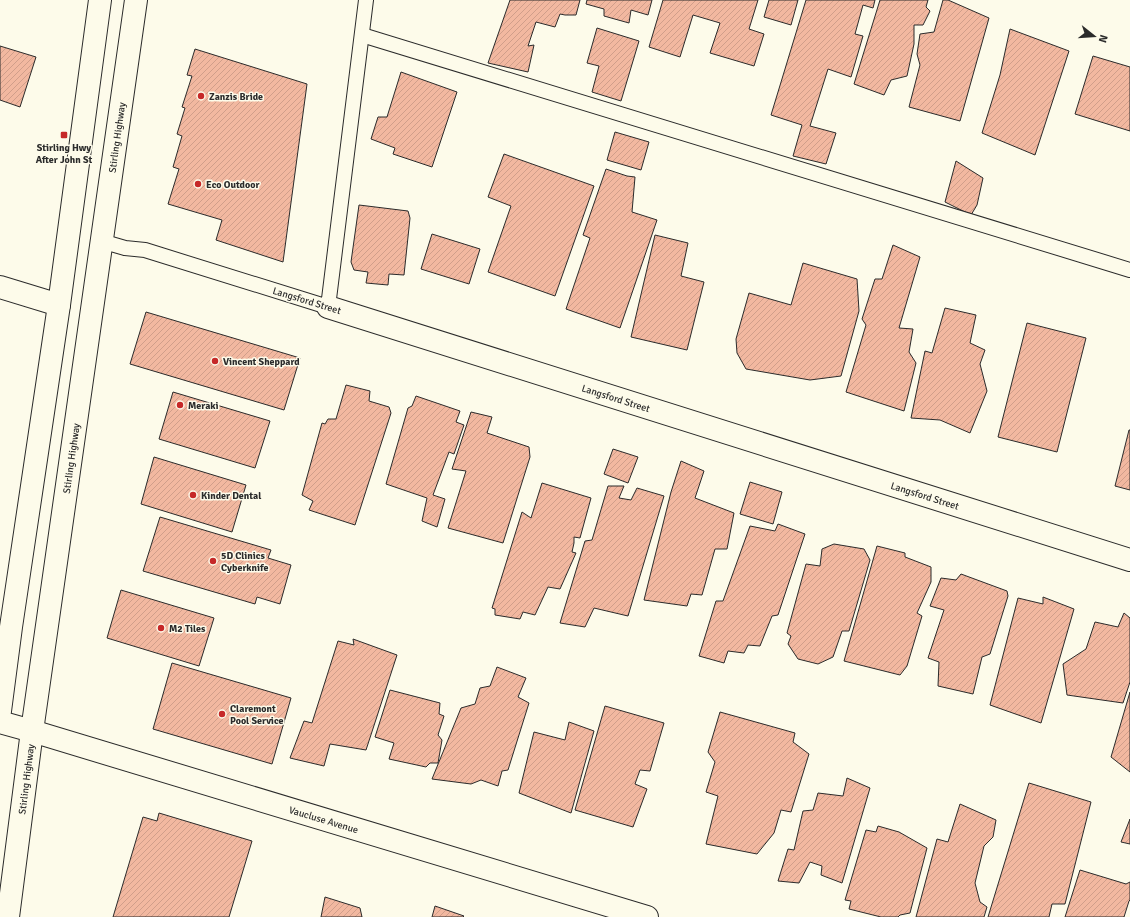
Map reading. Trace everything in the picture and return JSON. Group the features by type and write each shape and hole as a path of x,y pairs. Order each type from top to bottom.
{"main road":[{"path":"0,712 11,627 59,305 100,0"},
{"name":"Stirling Highway","path":"8,917 32,731 136,0"},
{"path":"0,287 59,305"},
{"name":"Langsford Street","path":"328,307 1130,560"},
{"name":"Vaucluse Avenue","path":"0,722 647,917"}],"lane":[{"path":"328,307 366,0"},
{"path":"362,35 1130,270"},
{"name":"Langsford Street","path":"101,241 125,248 145,250 328,307"}],"building":[{"path":"510,0 580,0 576,15 560,14 555,27 536,22 528,46 534,45 528,72 488,63"},
{"path":"587,0 652,0 648,15 631,10 629,23 604,16 604,9 586,4"},
{"path":"663,0 758,0 749,29 764,34 754,66 710,53 720,23 693,15 680,57 649,47"},
{"path":"769,0 798,0 791,25 764,17"},
{"path":"806,0 875,0 873,8 863,5 855,34 863,36 851,77 828,69 810,126 836,133 826,164 793,156 802,125 771,115"},
{"path":"880,0 928,0 926,7 930,11 923,25 914,25 914,44 907,76 891,80 884,95 854,84"},
{"path":"943,0 948,0 989,18 960,121 909,107 920,65 917,54 920,34 934,32"},
{"path":"597,28 639,41 621,101 592,92 599,66 587,63"},
{"path":"1010,29 1069,51 1035,155 982,133 1000,75"},
{"path":"0,46 36,57 20,107 0,100"},
{"path":"195,49 307,84 283,262 216,240 222,220 168,204 179,169 173,167 182,136 177,134 185,108 182,107 192,76 187,75"},
{"path":"1093,56 1130,67 1130,131 1075,114"},
{"path":"401,72 457,92 432,167 393,154 395,148 371,139 378,117 387,117"},
{"path":"615,132 649,142 641,170 607,160"},
{"path":"504,154 594,186 555,296 488,272 511,206 488,197"},
{"path":"956,161 983,178 977,205 971,215 945,202"},
{"path":"606,169 635,177 632,212 657,220 620,328 566,309 590,238 583,235"},
{"path":"359,205 408,211 410,218 404,275 389,274 388,285 366,283 368,272 354,270 351,262"},
{"path":"432,234 480,249 469,284 421,269"},
{"path":"655,235 688,243 681,276 704,282 687,350 631,337"},
{"path":"893,245 920,257 899,328 913,329 909,352 916,363 904,411 846,392 866,325 862,319 875,279 882,279"},
{"path":"803,263 857,279 859,311 841,376 810,380 746,369 737,353 736,339 749,293 791,305"},
{"path":"945,308 976,315 970,343 985,350 980,364 987,391 970,433 940,420 911,418 925,351 932,353"},
{"name":"Vincent Sheppard","path":"146,312 300,358 284,410 130,364"},
{"path":"1027,323 1086,338 1057,452 998,437"},
{"path":"346,385 370,391 369,401 389,407 391,413 355,525 309,510 313,501 302,495 322,423 325,424 328,419 336,419"},
{"path":"173,392 270,421 255,468 159,439"},
{"path":"416,396 460,411 456,422 464,425 454,454 449,452 433,495 445,499 437,527 422,521 427,498 386,484 408,408 412,406"},
{"path":"471,412 492,417 487,433 529,447 530,457 503,543 448,528 466,471 452,469"},
{"path":"1130,430 1130,490 1115,486"},
{"path":"613,449 638,457 628,483 604,474"},
{"name":"Kinder Dental","path":"154,457 246,485 232,532 141,504"},
{"path":"681,461 704,471 695,498 734,513 727,549 715,549 702,595 691,594 687,606 644,600 671,492"},
{"path":"750,482 782,492 773,524 740,514"},
{"path":"542,483 591,498 580,538 574,537 572,552 576,553 560,589 548,587 535,615 523,612 520,619 495,615 495,609 492,608 522,512 531,518"},
{"path":"608,486 624,486 619,498 631,500 637,488 664,496 628,616 594,608 585,627 560,623 585,541 592,540"},
{"name":"5D Clinics Cyberknife","path":"160,517 271,550 268,558 291,565 280,604 257,597 255,604 143,571"},
{"path":"778,524 805,534 778,615 772,616 760,646 748,645 744,653 728,651 724,663 699,656 716,601 723,601 750,526 775,531"},
{"path":"834,544 864,549 870,560 849,631 842,631 833,657 818,664 798,659 788,644 791,636 787,633 806,564 820,566 822,549"},
{"path":"877,546 905,553 905,557 931,567 931,582 917,613 922,616 907,666 900,675 844,661"},
{"path":"961,574 1007,591 1008,596 990,654 982,657 973,694 938,686 939,662 928,658 944,610 930,606 941,578 956,580"},
{"name":"M2 Tiles","path":"121,590 214,618 199,666 107,638"},
{"path":"1043,597 1074,609 1041,723 990,705 1018,598 1043,604"},
{"path":"1124,613 1130,618 1130,682 1123,703 1067,695 1063,664 1086,649 1095,622 1118,627"},
{"path":"353,639 397,655 366,750 330,744 324,766 290,758 304,721 312,723 338,641 354,645"},
{"name":"Claremont Pool Service","path":"172,663 291,698 272,764 153,729"},
{"path":"497,667 526,678 518,697 529,703 508,770 502,771 498,786 481,780 471,784 432,779 461,708 475,704 480,688 490,686"},
{"path":"390,690 440,703 439,714 444,716 438,735 442,740 438,763 430,763 426,767 389,759 394,743 375,737"},
{"path":"1130,692 1130,772 1111,757"},
{"path":"605,706 664,723 650,771 640,770 635,784 647,789 633,827 575,810"},
{"path":"720,712 795,733 793,742 809,754 791,812 781,810 774,833 757,854 706,844 718,796 706,792 715,762 708,752"},
{"path":"569,722 594,731 571,813 519,793 534,732 565,740"},
{"path":"847,778 870,788 842,883 821,875 822,866 810,862 799,883 778,881 788,849 794,850 803,811 813,810 818,793 843,796"},
{"path":"1029,783 1091,802 1065,904 1052,904 1049,917 988,917"},
{"path":"960,804 996,820 993,837 984,846 975,883 980,902 987,907 984,917 916,917 937,839 948,842"},
{"path":"159,813 252,841 229,917 113,917 143,817 157,821"},
{"path":"1130,819 1130,844 1121,842"},
{"path":"878,826 899,832 927,848 910,913 900,915 898,917 881,917 849,909 851,901 845,900 866,830 876,832"},
{"path":"1080,870 1126,884 1130,882 1130,900 1124,917 1065,917"},
{"path":"325,897 360,908 362,917 321,917"},
{"path":"435,906 464,916 432,917"}],"place":[{"name":"Zanzis Bride","path":"201,96"},
{"name":"Stirling Hwy After John St","path":"64,135"},
{"name":"Eco Outdoor","path":"198,184"},
{"name":"Vincent Sheppard","path":"215,361"},
{"name":"Meraki","path":"180,405"},
{"name":"Kinder Dental","path":"193,495"},
{"name":"5D Clinics Cyberknife","path":"213,561"},
{"name":"M2 Tiles","path":"161,628"},
{"name":"Claremont Pool Service","path":"222,714"}]}
